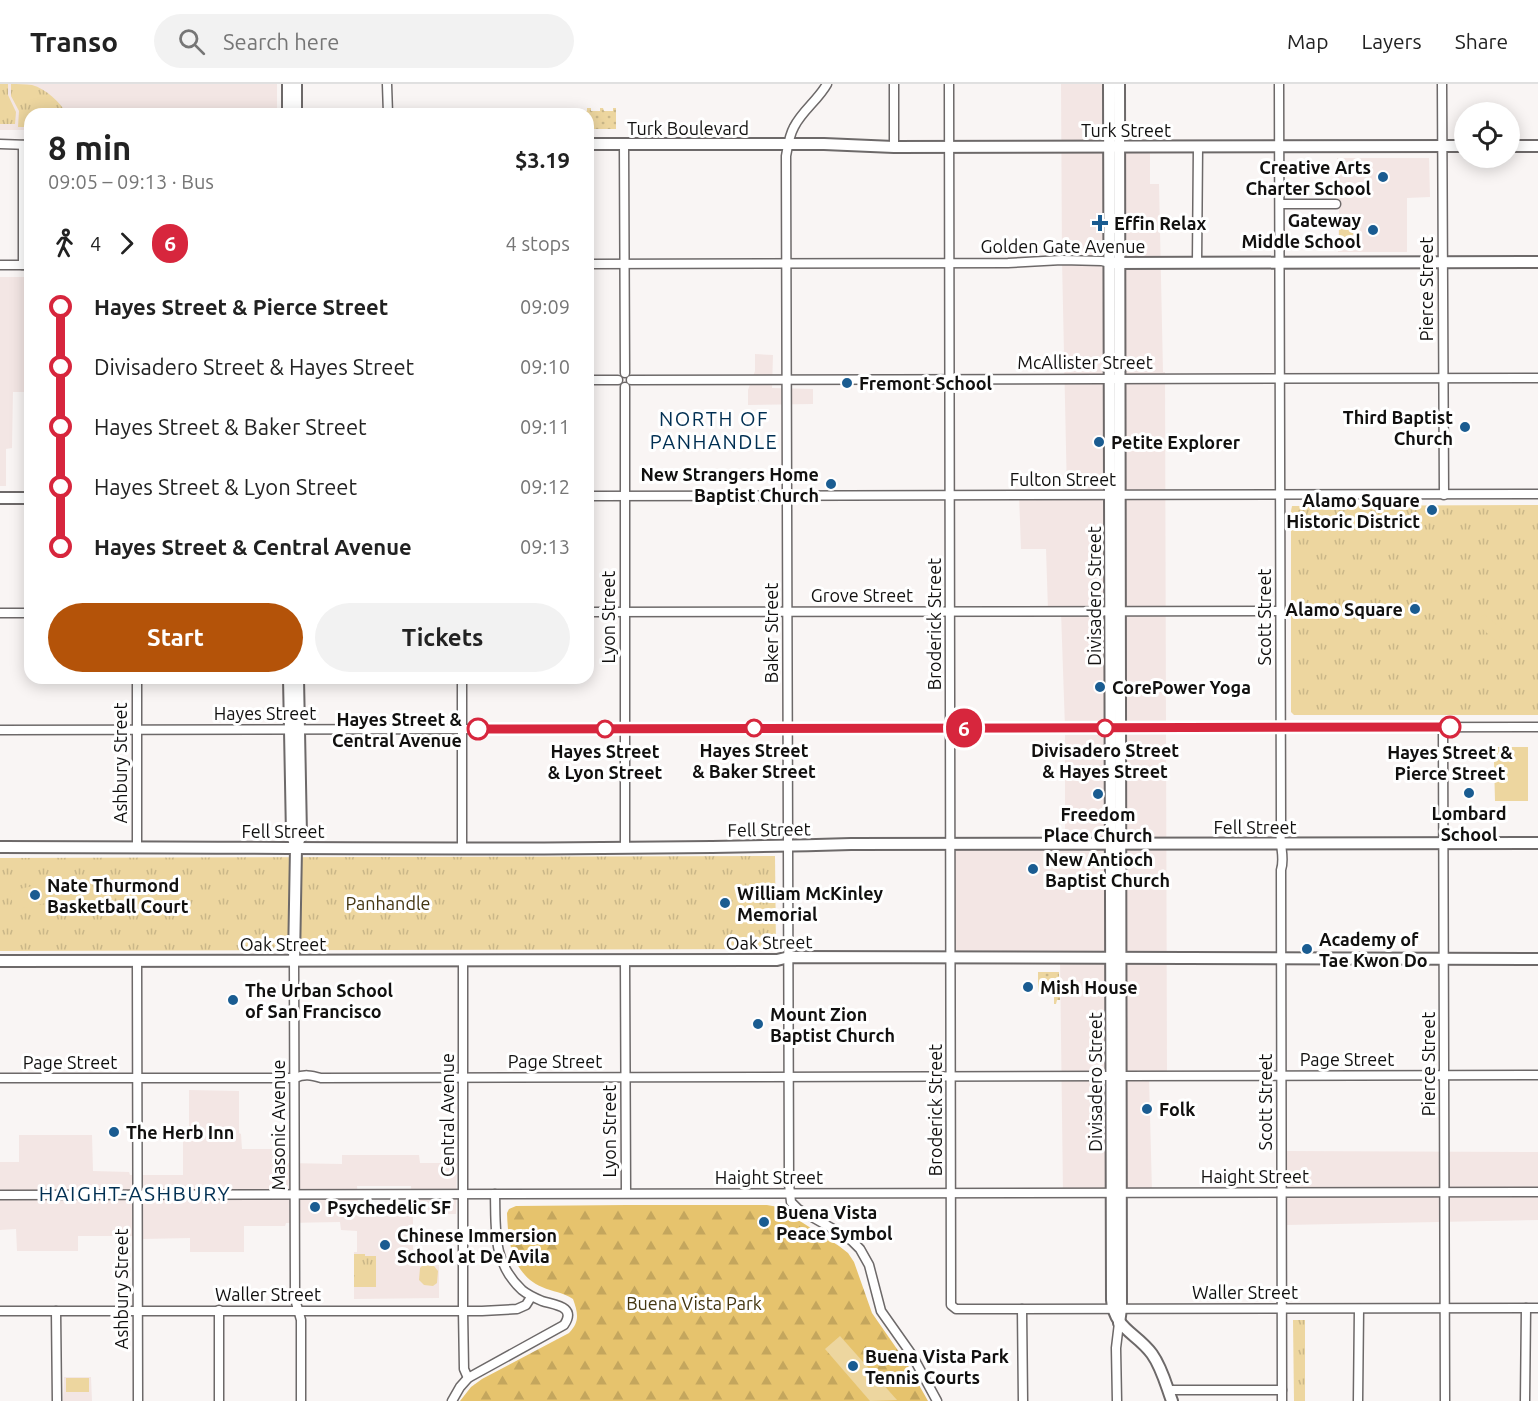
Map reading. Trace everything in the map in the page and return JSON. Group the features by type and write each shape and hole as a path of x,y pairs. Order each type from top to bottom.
{"main road":[{"path":"288,84 288,108"},
{"path":"296,84 296,108"},
{"name":"Divisadero Street","path":"1109,84 1114,147"},
{"name":"Divisadero Street","path":"1119,84 1114,147 1116,1192 1119,1323"},
{"name":"Turk Boulevard","path":"594,144 789,144"},
{"name":"Turk Street","path":"789,144 894,147 1454,146"},
{"path":"1520,146 1538,146"},
{"name":"Golden Gate Avenue","path":"1114,263 1538,262"},
{"path":"0,498 24,498"},
{"name":"Masonic Avenue","path":"290,684 294,729"},
{"name":"Masonic Avenue","path":"294,960 296,848 292,835 294,729 298,684"},
{"name":"Fell Street","path":"0,847 462,848 1538,843"},
{"name":"Oak Street","path":"0,961 777,960 789,957 1538,959"},
{"path":"1119,1323 1142,1342 1151,1353 1172,1401"}],"street":[{"path":"387,84 388,108"},
{"name":"Baker Street","path":"790,1193 786,156 795,125 827,84"},
{"path":"894,84 894,147"},
{"name":"Broderick Street","path":"949,84 951,1305 953,1308"},
{"name":"Scott Street","path":"1279,84 1280,727 1283,866 1281,870 1282,1401"},
{"name":"Pierce Street","path":"1442,84 1444,495"},
{"name":"Lyon Street","path":"624,144 625,847"},
{"path":"0,146 23,145 24,175"},
{"path":"1197,263 1198,147"},
{"path":"1280,204 1336,204"},
{"name":"Golden Gate Avenue","path":"594,264 1008,263 1062,260 1114,263"},
{"path":"0,265 24,265"},
{"name":"McAllister Street","path":"594,380 1538,378"},
{"name":"Fulton Street","path":"594,496 1538,494"},
{"name":"Grove Street","path":"594,612 1280,611"},
{"path":"0,613 24,613"},
{"name":"Ashbury Street","path":"136,684 137,847"},
{"path":"462,684 462,848"},
{"name":"Pierce Street","path":"1443,727 1445,1401"},
{"name":"Hayes Street","path":"0,730 1538,727"},
{"name":"Masonic Avenue","path":"294,960 295,1299 301,1320 301,1401"},
{"name":"Central Avenue","path":"463,960 463,1310 464,1369 468,1378"},
{"name":"Lyon Street","path":"625,960 626,1193"},
{"name":"Ashbury Street","path":"137,961 138,1401"},
{"name":"Page Street","path":"0,1078 295,1078 302,1075 321,1078 463,1078 1538,1075"},
{"name":"Haight Street","path":"0,1195 1538,1192"},
{"path":"790,1193 791,1202 798,1209 842,1234 860,1249 869,1265 881,1311 912,1355 937,1401"},
{"path":"452,1401 468,1378 564,1325 568,1316 565,1308 531,1297 522,1290 501,1261 496,1241 495,1194"},
{"name":"Waller Street","path":"0,1311 517,1309 526,1305 531,1297"},
{"name":"Waller Street","path":"953,1308 965,1310 1538,1308"},
{"path":"1526,1308 1526,1401"},
{"path":"1022,1309 1023,1401"},
{"path":"1358,1401 1359,1309"},
{"path":"219,1310 219,1401"},
{"path":"57,1311 57,1401"},
{"name":"Divisadero Street","path":"1117,1401 1116,1348 1119,1323"},
{"path":"1168,1390 1282,1390"}],"shaded area":[{"path":"0,84 277,84 277,108 24,108 24,130 0,130"},
{"path":"1061,84 1105,84 1106,153 1150,153 1150,184 1159,184 1163,372 1165,372 1167,1076 1149,1077 1152,1192 1063,1193 1060,958 951,958 951,844 1065,843 1065,728 1061,612 1048,611 1046,549 1021,549 1019,495 1067,495"},
{"path":"1337,158 1429,158 1430,197 1407,198 1407,252 1338,252"},
{"path":"0,277 24,277 24,392 13,392 12,448 6,449 6,486 0,486"},
{"path":"755,354 773,355 772,388 813,389 813,404 748,405 748,390 755,371"},
{"path":"189,1090 239,1091 239,1133 242,1149 284,1149 285,1163 342,1164 342,1155 419,1155 420,1163 457,1163 456,1214 413,1214 413,1265 439,1265 439,1298 354,1299 354,1252 357,1252 357,1231 341,1230 340,1222 244,1226 244,1252 190,1252 190,1238 143,1239 143,1236 78,1236 78,1251 17,1251 16,1229 0,1230 0,1162 19,1162 19,1135 92,1135 93,1171 129,1172 130,1175 183,1175 183,1134 189,1132","holes":["357,1186 411,1186 412,1204 358,1205"]},
{"path":"1287,1151 1538,1152 1538,1220 1286,1225"},
{"path":"64,1377 91,1377 92,1401 63,1401"}],"green space":[{"path":"0,84 8,84 8,95 16,112 15,124 0,124"},
{"path":"11,84 32,85 42,89 62,108 24,108 24,127 18,127 19,111 11,96"},
{"path":"600,108 603,108 604,111 613,111 613,108 616,108 616,129 594,129 594,111 600,111"},
{"path":"1339,228 1353,228 1353,248 1339,248"},
{"name":"Alamo Square","path":"1538,505 1538,715 1294,715 1291,712 1292,506"},
{"path":"1484,614 1504,631 1496,641 1476,623"},
{"path":"1495,747 1528,747 1528,801 1495,801"},
{"name":"Panhandle","path":"775,856 776,949 0,951 0,858"},
{"name":"Nate Thurmond Basketball Court","path":"56,881 60,900 14,910 10,891"},
{"path":"1038,972 1059,972 1060,1000 1057,1000 1056,1004 1054,1004 1054,993 1038,992"},
{"name":"Buena Vista Park","path":"767,1205 778,1207 839,1246 854,1262 872,1313 906,1362 928,1401 460,1401 471,1387 482,1379 569,1333 576,1321 577,1313 573,1299 532,1281 518,1266 509,1235 507,1213 509,1209 516,1206"},
{"path":"354,1254 376,1256 376,1287 354,1287"},
{"path":"423,1265 434,1266 438,1271 437,1283 433,1286 424,1285 419,1280 420,1268"},
{"path":"1293,1320 1305,1320 1305,1401 1294,1401"},
{"name":"Buena Vista Park Tennis Courts","path":"840,1336 897,1400 870,1401 825,1349"},
{"path":"66,1378 89,1378 89,1392 66,1392"}],"bus line":[{"name":"6","path":"478,729 1450,727"}],"place":[{"name":"Creative Arts Charter School","path":"1383,177"},
{"name":"Effin Relax","path":"1100,223"},
{"name":"Gateway Middle School","path":"1373,230"},
{"name":"Fremont School","path":"847,383"},
{"name":"Third Baptist Church","path":"1465,427"},
{"name":"Petite Explorer","path":"1099,442"},
{"name":"New Strangers Home Baptist Church","path":"831,484"},
{"name":"Alamo Square Historic District","path":"1432,510"},
{"name":"Alamo Square","path":"1415,609"},
{"name":"CorePower Yoga","path":"1100,687"},
{"name":"Hayes Street & Pierce Street","path":"1450,727"},
{"name":"Hayes Street & Baker Street","path":"754,728"},
{"name":"Divisadero Street & Hayes Street","path":"1105,728"},
{"name":"Hayes Street & Central Avenue","path":"478,729"},
{"name":"Hayes Street & Lyon Street","path":"605,729"},
{"name":"Lombard School","path":"1469,793"},
{"name":"Freedom Place Church","path":"1098,794"},
{"name":"New Antioch Baptist Church","path":"1033,869"},
{"name":"Nate Thurmond Basketball Court","path":"35,895"},
{"name":"William McKinley Memorial","path":"725,903"},
{"name":"Academy of Tae Kwon Do","path":"1307,949"},
{"name":"Mish House","path":"1028,987"},
{"name":"The Urban School of San Francisco","path":"233,1000"},
{"name":"Mount Zion Baptist Church","path":"758,1024"},
{"name":"Folk","path":"1147,1109"},
{"name":"The Herb Inn","path":"114,1132"},
{"name":"Psychedelic SF","path":"315,1207"},
{"name":"Buena Vista Peace Symbol","path":"764,1222"},
{"name":"Chinese Immersion School at De Avila","path":"385,1245"},
{"name":"Buena Vista Park Tennis Courts","path":"853,1366"}],"district":[{"name":"NORTH OF PANHANDLE","path":"714,430"},
{"name":"HAIGHT-ASHBURY","path":"135,1193"}]}
